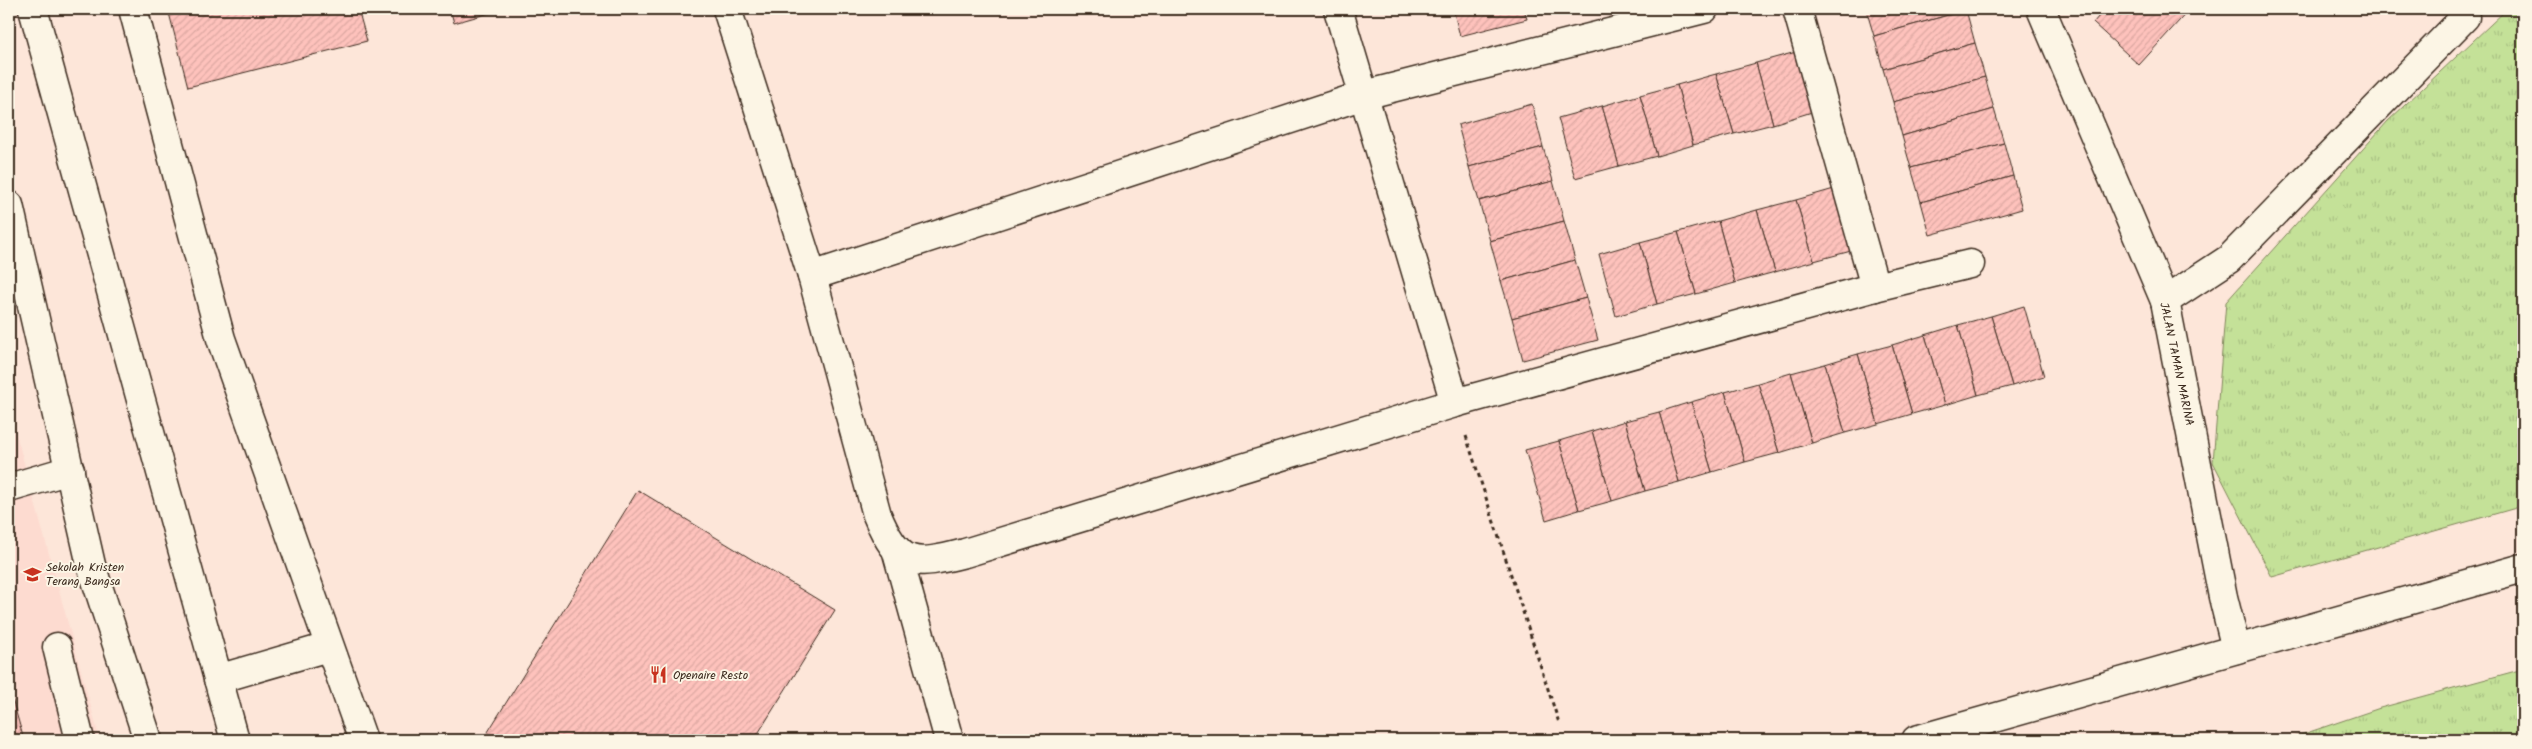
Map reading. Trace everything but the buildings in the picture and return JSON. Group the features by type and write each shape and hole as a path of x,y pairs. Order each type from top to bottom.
{"street":[{"path":"34,9 235,740"},
{"path":"133,9 221,339 328,647 363,740"},
{"path":"727,9 812,276 877,515 886,536 896,550 909,560 923,562 965,553 1455,403 1875,287 1970,264"},
{"path":"1338,9 1455,403"},
{"path":"812,276 1364,96 1704,9"},
{"path":"1797,9 1875,287"},
{"name":"JALAN TAMAN MARINA","path":"2041,9 2165,301 2223,597 2236,649"},
{"path":"2165,301 2229,259 2465,17"},
{"path":"9,205 92,565 148,740"},
{"path":"9,488 70,470"},
{"path":"896,550 950,740"},
{"path":"1916,740 2523,568"},
{"path":"57,647 80,740"},
{"path":"218,679 328,647"}],"path":[{"path":"1455,403 1559,723"}],"shaded area":[{"name":"Sekolah Kristen Terang Bangsa","path":"9,408 100,740 9,740"}],"green space":[{"path":"2507,9 2523,9 2523,506 2272,577 2213,462 2226,302 2388,121"},
{"path":"2523,669 2523,740 2286,740 2380,708"}],"place":[{"name":"Sekolah Kristen Terang Bangsa","path":"32,574"},
{"name":"Openaire Resto","path":"659,675"}]}
